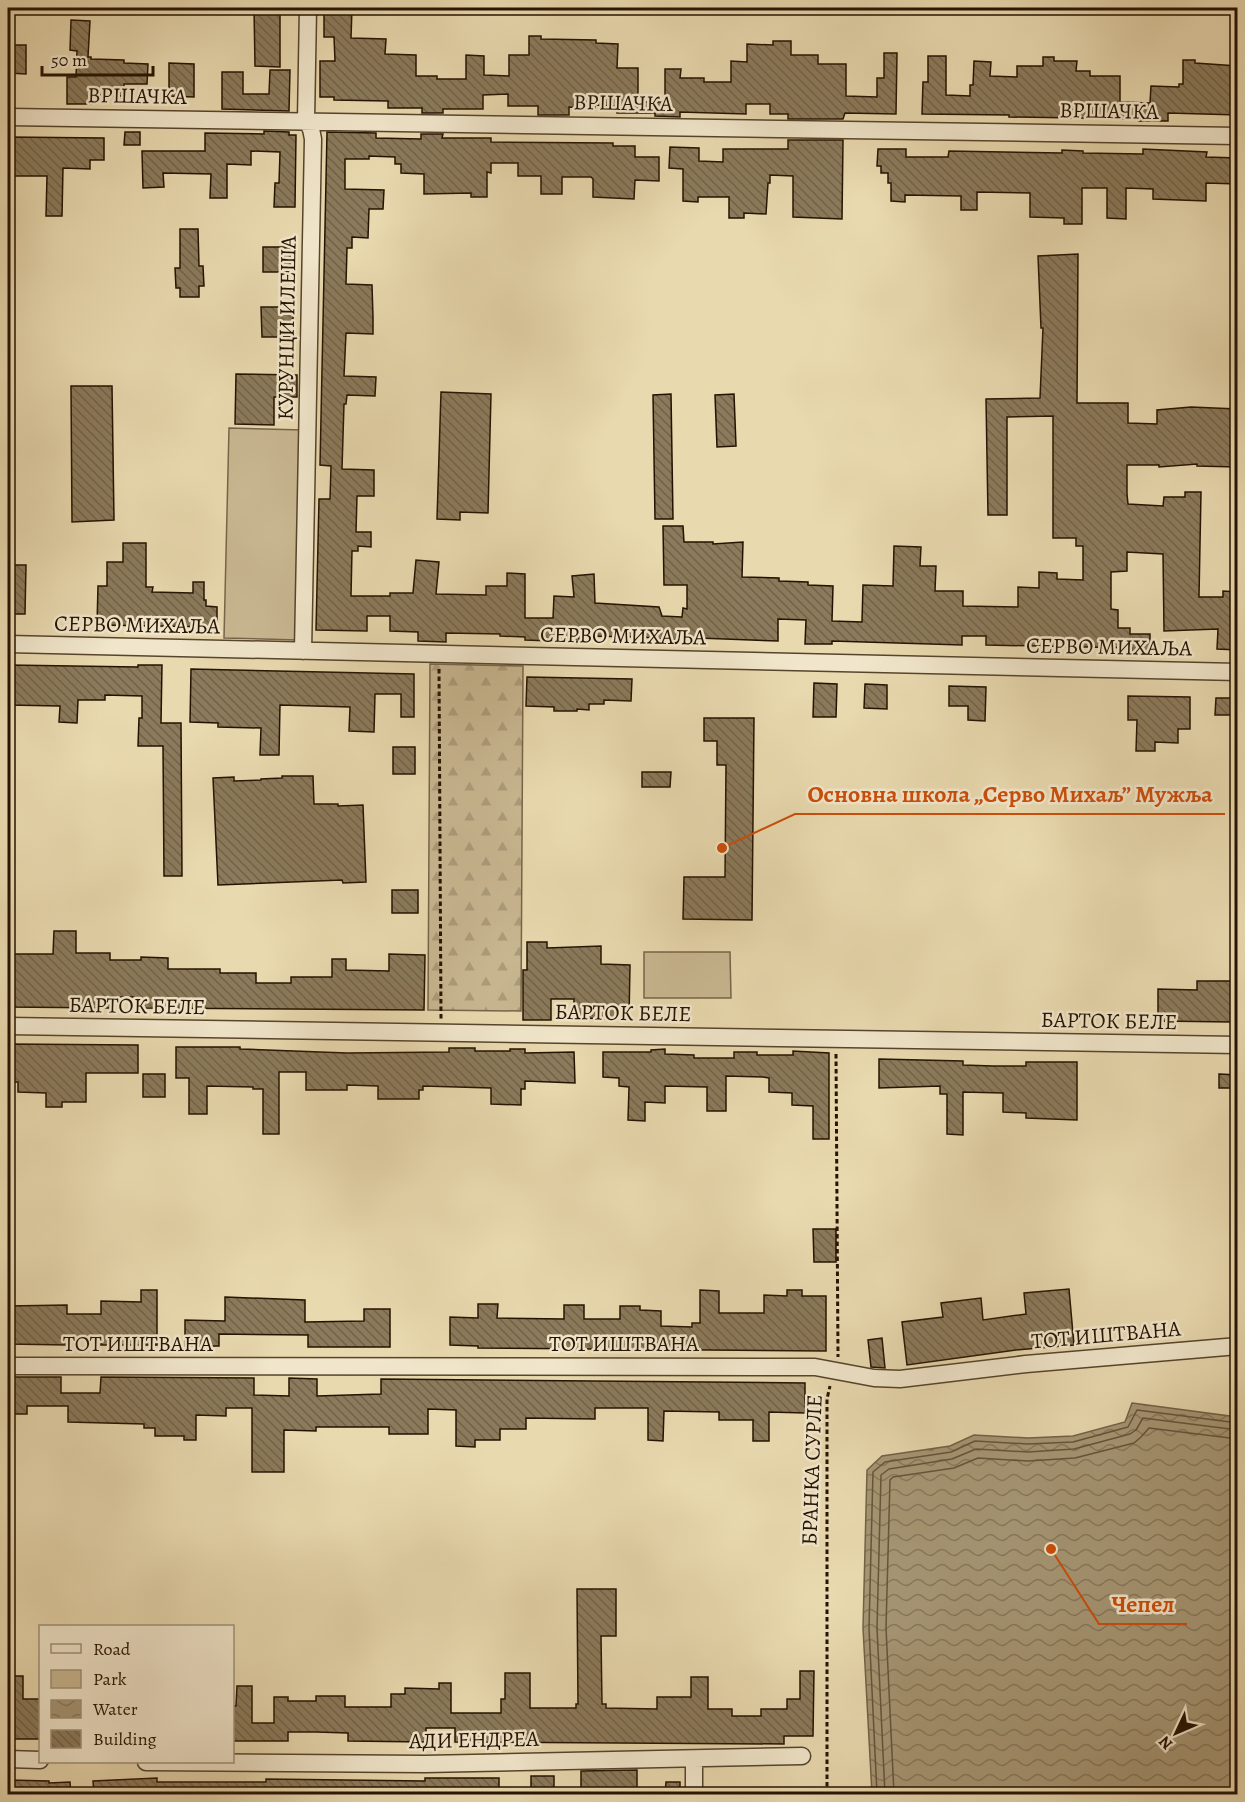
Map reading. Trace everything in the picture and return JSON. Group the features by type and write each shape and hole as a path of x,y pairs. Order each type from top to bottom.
{"street":[{"name":"КУРУНЦИ ИЛЕША","path":"303,651 313,139 306,120 308,8"},
{"name":"ВРШАЧКА","path":"8,117 1238,136"},
{"name":"СЕРВО МИХАЉА","path":"8,644 1238,672"},
{"name":"БАРТОК БЕЛЕ","path":"8,1026 1238,1045"},
{"name":"ТОТ ИШТВАНА","path":"8,1366 815,1367 874,1378 900,1379 1026,1364 1238,1346"},
{"name":"АДИ ЕНДРЕА","path":"234,1762 425,1764 802,1756"},
{"path":"8,1759 39,1760"},
{"path":"694,1759 694,1794"}],"path":[{"path":"439,654 441,1033"},
{"name":"БРАНКА СУРЛЕ","path":"826,1794 827,1399 838,1362 836,1039"}],"green space":[{"path":"229,428 303,430 298,640 224,638"},
{"path":"430,664 523,666 521,1011 428,1010"},
{"path":"644,952 730,952 731,998 644,998"}],"water":[{"path":"1132,1403 1237,1417 1237,1794 872,1794 863,1628 867,1470 882,1456 950,1446 974,1435 1028,1438 1073,1436 1125,1422"}],"building":[{"path":"254,8 280,8 280,67 255,66"},
{"path":"352,8 351,38 386,39 385,54 416,55 416,76 437,76 437,79 466,79 466,55 484,56 484,75 509,76 509,55 529,55 529,36 541,36 541,39 596,40 596,43 618,44 617,68 638,68 638,102 665,102 665,69 681,69 680,78 704,78 704,82 731,82 731,61 747,62 747,44 773,45 773,41 791,41 791,55 818,55 818,64 846,64 846,96 877,97 877,78 884,78 884,53 897,53 896,114 845,113 843,119 788,119 788,114 770,114 770,104 746,104 746,114 680,112 680,117 655,116 655,113 617,113 617,106 595,105 595,108 569,107 569,115 538,115 538,106 508,106 508,94 483,95 483,109 443,109 443,113 422,113 422,108 388,108 388,101 334,100 334,97 320,97 320,61 335,61 334,37 324,37 324,9"},
{"path":"71,20 90,21 88,57 148,64 147,84 124,84 123,96 91,95 91,104 67,104 67,77 76,77 77,51 70,50"},
{"path":"8,45 26,45 26,74 8,73"},
{"path":"928,56 946,56 946,95 970,96 974,61 991,62 990,76 1017,77 1017,66 1043,66 1043,57 1054,57 1054,61 1077,61 1076,71 1090,71 1090,76 1120,76 1120,102 1150,103 1151,86 1179,87 1179,84 1183,84 1183,60 1238,66 1238,115 1168,113 1168,121 1139,121 1139,119 922,114 923,82 928,82"},
{"path":"169,63 194,64 194,97 169,96"},
{"path":"270,70 290,70 289,111 222,109 222,72 243,72 243,94 269,94"},
{"path":"264,131 289,132 289,135 296,135 295,207 274,207 275,183 279,183 280,152 251,151 251,165 227,164 227,198 210,198 211,174 163,173 164,187 143,188 142,151 205,151 205,133 264,134"},
{"path":"125,132 140,132 140,145 124,145"},
{"path":"327,132 376,133 376,138 421,139 421,134 443,134 442,138 491,138 491,142 613,143 613,146 635,146 635,157 659,157 659,181 635,180 634,199 593,197 591,177 562,177 562,194 541,194 541,176 518,176 518,163 491,163 491,173 487,172 487,197 471,197 471,193 424,194 424,174 401,173 401,164 395,164 395,157 369,156 369,159 345,159 345,189 384,190 383,209 369,209 368,238 352,237 352,248 347,248 346,284 372,285 373,334 346,333 344,376 376,377 375,396 347,395 346,404 344,404 342,469 374,470 374,496 357,496 356,532 371,532 371,547 358,546 358,551 352,551 351,596 390,596 390,593 413,593 416,560 439,562 436,594 486,595 486,586 507,586 507,573 525,574 525,618 553,618 554,596 574,597 572,576 594,574 595,603 659,607 662,616 682,617 683,608 687,609 687,585 664,585 663,526 683,526 684,542 713,542 713,544 743,542 742,577 779,578 779,581 833,586 832,621 862,622 863,585 893,586 894,546 921,547 920,566 936,566 935,591 963,591 963,606 1018,607 1018,587 1039,588 1039,572 1057,573 1057,579 1083,580 1083,546 1076,546 1076,538 1053,538 1053,416 1007,417 1007,515 988,515 986,399 1040,398 1043,328 1041,328 1038,256 1078,254 1077,403 1128,403 1128,423 1157,424 1157,410 1191,407 1237,409 1237,467 1197,466 1197,464 1159,467 1159,465 1127,465 1127,494 1128,504 1163,506 1164,497 1185,497 1185,492 1201,492 1199,597 1223,597 1223,591 1238,592 1238,650 1217,649 1218,629 1164,631 1163,554 1127,552 1127,571 1111,572 1111,609 1118,610 1118,628 1130,628 1130,634 1150,634 1150,654 1132,654 1132,648 986,645 986,636 962,636 962,645 832,641 832,644 805,644 806,620 778,619 778,641 698,638 697,642 641,637 579,636 579,642 525,640 525,637 500,636 500,634 446,633 446,642 418,641 418,632 390,631 390,616 367,616 367,631 316,630 319,499 330,499 331,466 320,465"},
{"path":"8,137 104,138 104,160 90,160 90,169 63,168 62,216 46,216 47,176 8,176"},
{"path":"788,140 843,140 842,219 793,217 793,176 770,175 766,214 744,213 744,218 729,218 729,197 698,197 698,202 683,201 683,169 669,168 670,147 699,148 699,161 723,162 723,149 788,149"},
{"path":"878,149 906,149 906,157 948,157 949,151 1062,153 1062,150 1083,151 1083,153 1143,154 1143,149 1207,152 1206,157 1238,158 1238,184 1206,183 1206,201 1153,199 1153,189 1126,188 1126,219 1107,218 1107,188 1082,188 1082,224 1064,224 1064,218 1030,217 1030,193 977,192 977,210 961,210 961,196 905,195 905,202 891,201 891,183 888,183 888,173 881,173 881,166 877,166"},
{"path":"180,229 198,229 199,266 203,266 204,286 199,286 199,297 180,297 180,288 176,288 175,268 180,268"},
{"path":"263,247 290,247 290,272 263,272"},
{"path":"261,307 293,307 293,337 262,337"},
{"path":"236,374 297,375 297,397 274,397 274,425 235,424"},
{"path":"71,386 112,386 114,520 72,522"},
{"path":"441,392 491,394 488,513 460,512 460,520 437,519"},
{"path":"671,394 673,519 655,519 653,395"},
{"path":"734,394 736,446 717,447 715,395"},
{"path":"123,543 146,543 146,587 153,587 152,592 193,593 193,582 204,582 206,606 217,607 217,627 97,625 98,586 107,586 107,562 123,562"},
{"path":"12,565 26,565 25,614 12,614"},
{"path":"8,665 138,667 138,665 162,665 161,723 181,723 182,876 164,876 163,746 138,746 142,696 105,695 105,700 78,700 77,723 59,722 60,706 8,705"},
{"path":"191,669 414,674 414,717 401,717 401,694 375,694 374,732 349,731 350,707 280,705 279,755 260,755 261,728 218,727 218,723 190,722"},
{"path":"527,677 632,679 631,701 604,700 604,704 589,704 589,710 577,709 577,711 554,711 554,707 526,706"},
{"path":"814,683 837,684 836,717 813,717"},
{"path":"865,684 887,685 887,709 864,708"},
{"path":"949,686 986,687 985,721 968,720 968,706 949,706"},
{"path":"1128,696 1190,697 1190,729 1178,729 1178,743 1155,742 1155,751 1136,751 1137,720 1128,720"},
{"path":"1216,698 1238,698 1238,715 1215,715"},
{"path":"704,718 754,718 752,920 683,919 684,877 725,877 726,765 717,765 717,741 704,741"},
{"path":"393,747 415,747 415,774 393,774"},
{"path":"642,772 671,772 670,787 642,787"},
{"path":"282,776 313,776 314,804 363,805 366,882 343,883 342,880 218,885 213,778 234,777 234,781 282,778"},
{"path":"392,890 418,890 418,913 392,913"},
{"path":"54,931 76,931 76,953 110,953 110,960 141,960 141,957 168,958 168,969 220,969 220,973 256,973 256,983 291,983 291,977 332,977 332,959 346,959 346,970 389,971 389,954 425,955 424,1010 141,1008 141,997 110,997 110,1008 8,1007 8,954 53,954"},
{"path":"527,942 547,942 547,948 601,946 601,964 630,965 629,1019 574,1018 574,999 551,999 551,1020 523,1020 523,970 527,970"},
{"path":"1197,981 1232,981 1231,1022 1158,1021 1158,989 1197,990"},
{"path":"8,1044 138,1045 138,1073 86,1073 86,1102 62,1102 62,1107 46,1107 46,1093 18,1092 18,1082 8,1082"},
{"path":"176,1047 240,1047 240,1049 347,1053 449,1052 449,1048 475,1048 475,1051 525,1049 525,1053 574,1052 575,1083 525,1081 525,1089 521,1089 521,1105 491,1104 491,1088 423,1086 423,1090 419,1090 419,1099 378,1099 378,1086 347,1085 347,1090 306,1090 306,1072 279,1072 279,1134 263,1134 263,1089 207,1086 207,1114 189,1114 189,1078 176,1078"},
{"path":"665,1049 665,1054 694,1055 694,1058 734,1058 734,1052 757,1052 757,1055 793,1055 793,1051 829,1053 829,1139 813,1139 813,1106 792,1105 792,1093 769,1092 769,1078 763,1077 726,1076 726,1111 707,1111 707,1087 665,1086 665,1103 645,1102 645,1121 628,1120 629,1087 619,1086 619,1078 603,1077 603,1052 651,1052 651,1050"},
{"path":"879,1059 963,1061 963,1065 993,1066 1026,1066 1026,1062 1077,1062 1077,1120 1026,1118 1026,1113 1003,1112 1003,1093 963,1092 963,1135 947,1134 947,1094 940,1094 940,1086 879,1088"},
{"path":"143,1074 165,1074 165,1097 143,1097"},
{"path":"1219,1074 1238,1075 1238,1088 1219,1088"},
{"path":"813,1229 836,1229 836,1262 814,1262"},
{"path":"1069,1289 1074,1345 1016,1350 907,1365 902,1322 943,1317 941,1303 981,1298 983,1320 1026,1314 1024,1293"},
{"path":"141,1290 157,1290 157,1345 101,1345 101,1340 67,1340 67,1345 8,1344 8,1306 67,1305 67,1314 101,1314 101,1301 141,1302"},
{"path":"700,1290 719,1291 719,1313 764,1313 764,1295 787,1296 787,1290 802,1290 802,1296 826,1296 826,1351 478,1348 478,1346 450,1345 450,1317 478,1318 478,1304 498,1304 497,1318 564,1319 564,1305 584,1305 584,1319 620,1319 620,1306 640,1306 640,1310 661,1311 661,1326 692,1327 692,1323 700,1323"},
{"path":"225,1297 305,1300 305,1322 364,1321 364,1309 390,1309 390,1347 308,1347 308,1335 219,1334 219,1346 185,1346 185,1320 225,1321"},
{"path":"882,1338 885,1368 871,1367 868,1340"},
{"path":"8,1377 61,1377 61,1393 100,1393 101,1377 254,1378 254,1395 289,1396 289,1378 317,1379 317,1396 381,1394 381,1379 805,1383 805,1413 769,1412 769,1441 753,1441 753,1420 719,1420 719,1412 664,1411 663,1441 648,1440 648,1408 595,1408 595,1419 526,1418 526,1429 500,1429 500,1440 475,1440 475,1447 456,1446 456,1410 428,1409 428,1434 389,1434 389,1427 316,1427 316,1431 284,1430 284,1472 252,1472 252,1408 226,1408 226,1416 196,1415 196,1440 184,1440 184,1436 155,1436 155,1428 144,1428 144,1424 68,1422 68,1406 27,1406 27,1414 8,1414"},
{"path":"577,1589 616,1589 616,1636 601,1636 602,1704 606,1704 606,1708 657,1709 657,1697 691,1697 691,1677 708,1677 708,1709 732,1709 732,1716 761,1716 761,1709 787,1709 787,1699 800,1699 800,1671 814,1671 813,1736 784,1736 784,1744 455,1742 455,1728 426,1728 426,1742 348,1741 348,1733 316,1732 288,1732 288,1741 234,1741 234,1706 236,1706 237,1686 252,1686 252,1723 274,1723 274,1697 288,1697 288,1701 316,1701 316,1696 345,1696 345,1707 391,1707 391,1694 405,1694 405,1688 439,1689 439,1683 451,1683 451,1713 501,1713 501,1699 505,1699 505,1673 530,1673 530,1708 576,1708 578,1704"},
{"path":"12,1676 23,1676 23,1699 39,1699 39,1739 8,1739 8,1696 12,1696"},
{"path":"637,1770 637,1794 581,1794 581,1771"},
{"path":"531,1776 554,1776 554,1794 531,1794"},
{"path":"157,1778 157,1782 266,1782 266,1779 425,1781 425,1778 499,1778 499,1794 94,1794 93,1781"},
{"path":"8,1780 70,1782 71,1794 8,1794"},
{"path":"666,1782 680,1782 680,1794 665,1794"}],"place":[{"name":"Основна школа „Серво Михаљ” Мужља","path":"722,848"},
{"name":"Чепел","path":"1051,1549"}]}
